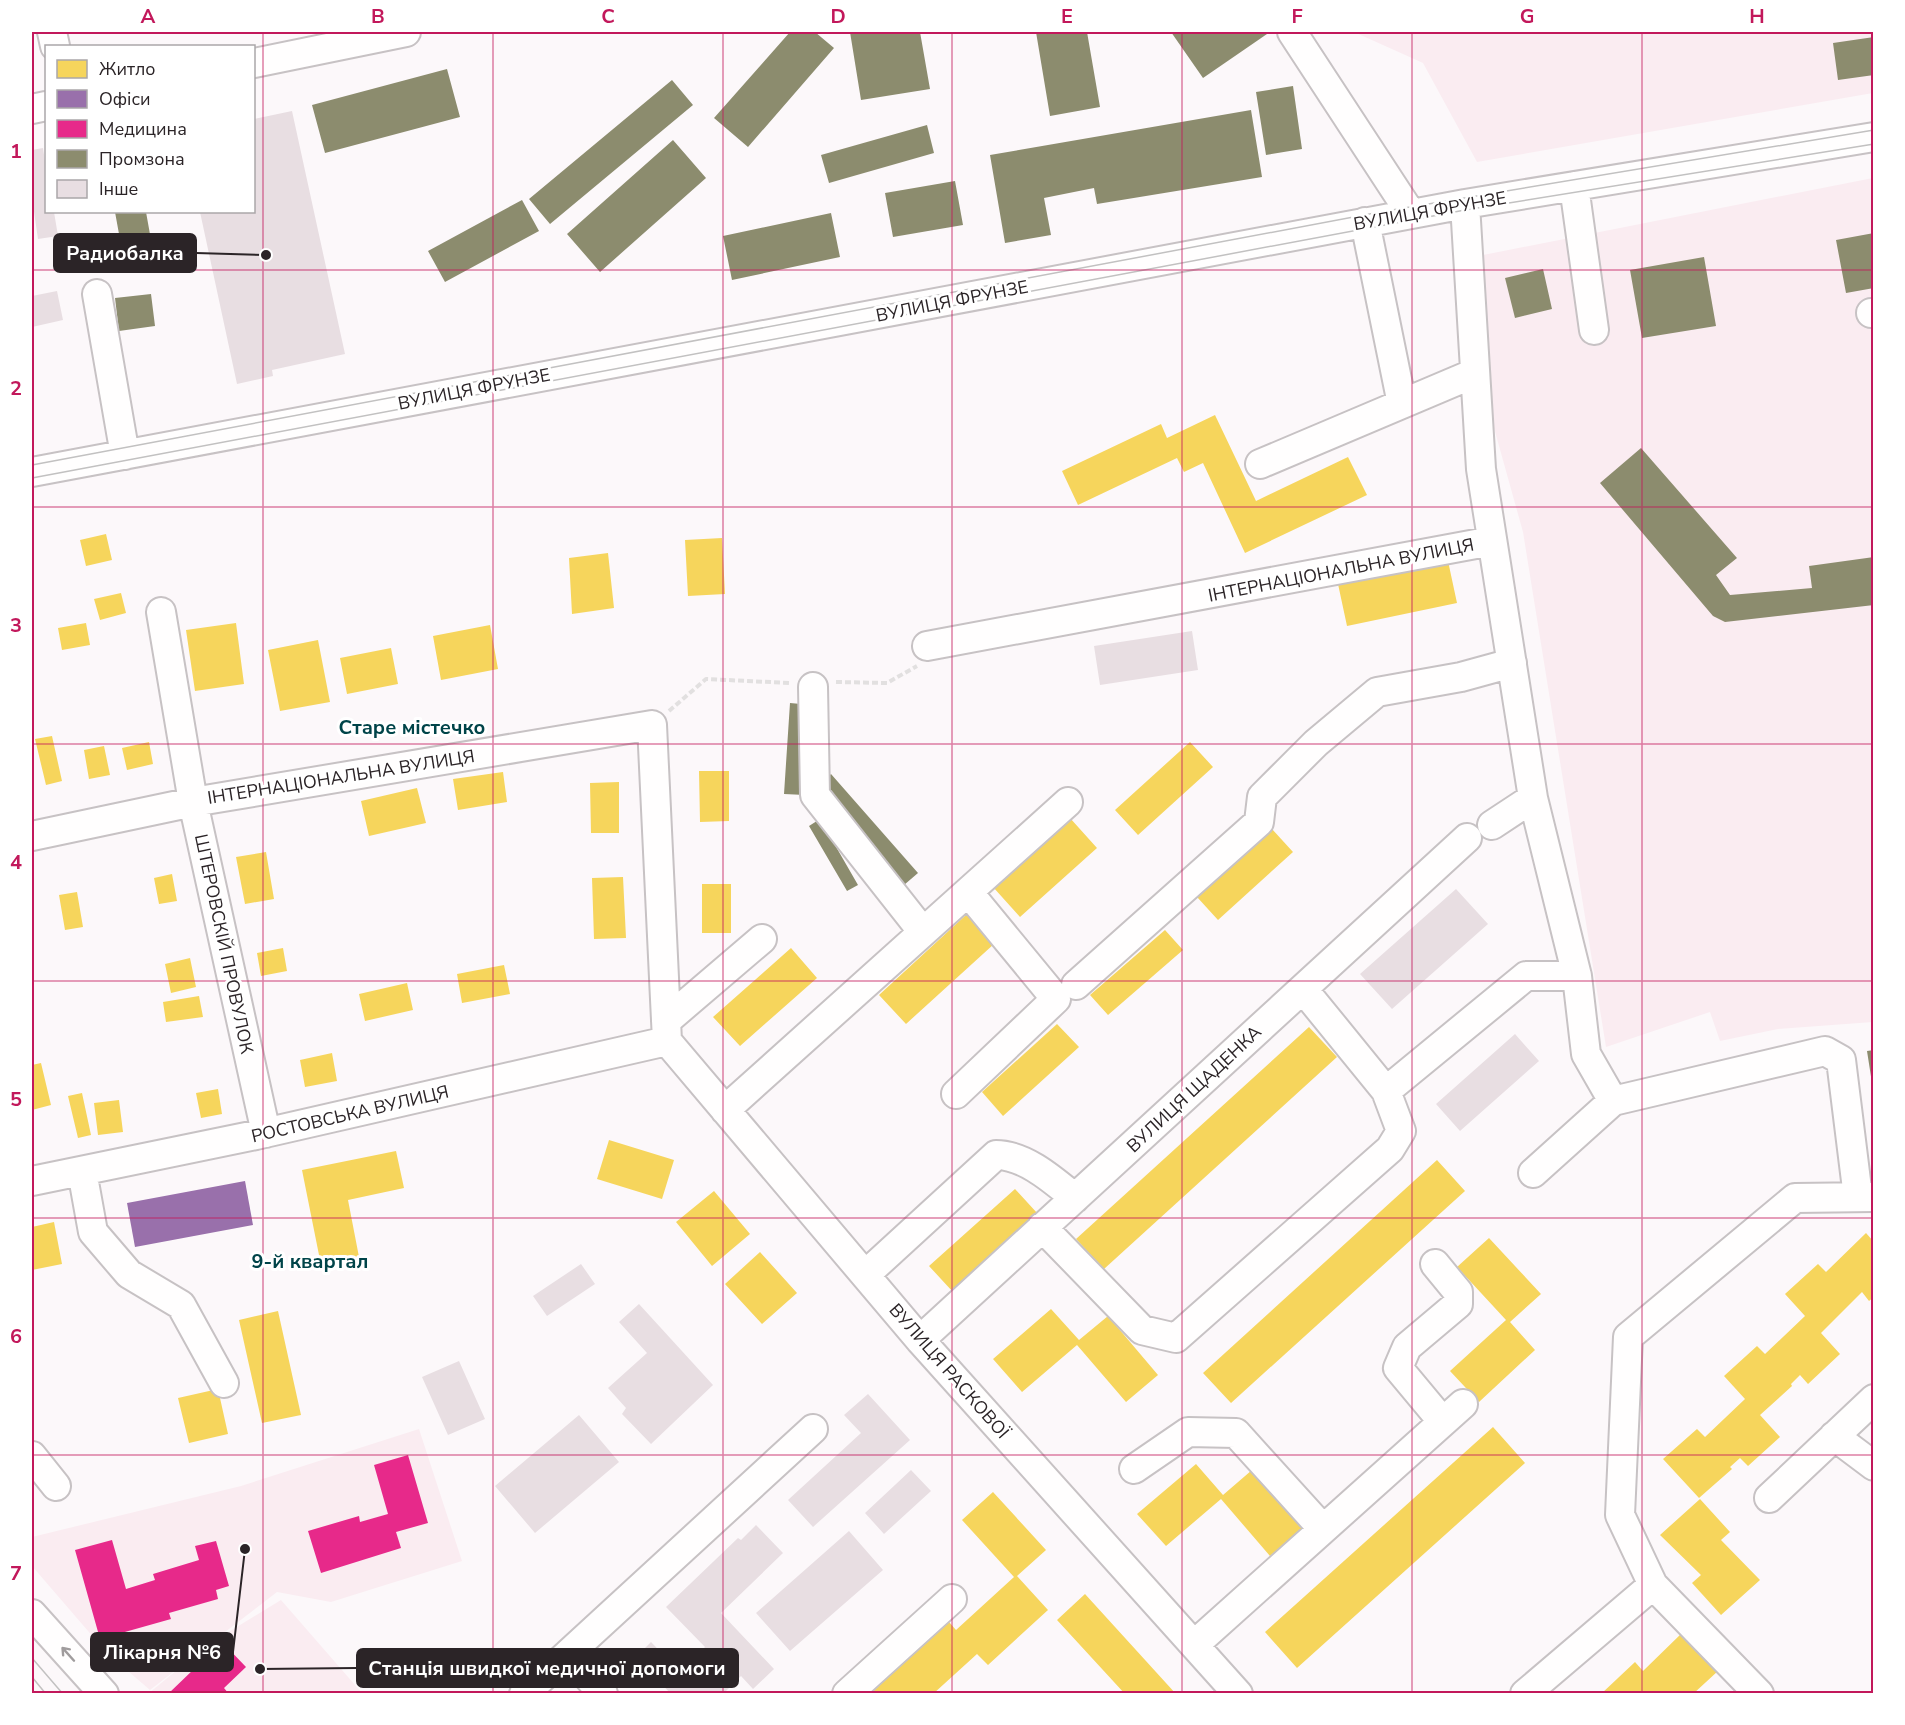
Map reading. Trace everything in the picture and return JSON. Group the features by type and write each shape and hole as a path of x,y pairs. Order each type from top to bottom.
{"street":[{"path":"255,63 406,32"},
{"path":"1292,32 1411,214"},
{"name":"ВУЛИЦЯ ФРУНЗЕ","path":"32,472 1365,222 1874,137"},
{"path":"1574,186 1594,330"},
{"name":"ІНТЕРНАЦІОНАЛЬНА ВУЛИЦЯ","path":"927,646 1492,542 1481,469 1465,204"},
{"path":"1365,222 1402,404"},
{"path":"97,294 125,455"},
{"path":"1260,464 1475,373"},
{"path":"1492,542 1533,798 1577,976 1586,1054 1613,1101"},
{"name":"ШТЕРОВСКІЙ ПРОВУЛОК","path":"160,612 192,802 266,1133"},
{"path":"1076,985 1259,822 1262,797 1316,743 1377,692 1461,677 1512,663"},
{"path":"813,687 815,795 923,932"},
{"name":"ІНТЕРНАЦІОНАЛЬНА ВУЛИЦЯ","path":"32,836 192,802 652,725 667,1031"},
{"path":"1492,825 1533,798"},
{"path":"725,1110 1068,802"},
{"name":"ВУЛИЦЯ ЩАДЕНКА","path":"920,1340 1467,838"},
{"path":"956,1094 1056,999 968,892"},
{"path":"667,1031 762,939"},
{"path":"1386,1091 1526,976 1577,976"},
{"path":"1042,1227 1142,1330 1176,1338 1390,1149 1401,1131 1386,1091 1303,989"},
{"name":"ВУЛИЦЯ РАСКОВОЇ","path":"667,1031 725,1110 920,1340 1238,1694"},
{"name":"РОСТОВСЬКА ВУЛИЦЯ","path":"32,1181 266,1133 667,1031"},
{"path":"1533,1173 1613,1101 1825,1051 1841,1060 1866,1197 1795,1198 1628,1337 1620,1515 1653,1585 1759,1694"},
{"path":"865,1275 996,1155 1011,1155 1054,1181 1075,1198"},
{"path":"82,1171 93,1232 129,1274 182,1305 224,1383"},
{"path":"1194,1645 1453,1413 1398,1368 1407,1347 1458,1304 1458,1292 1435,1264"},
{"path":"1769,1498 1874,1399"},
{"path":"525,1694 813,1429"},
{"path":"1134,1468 1188,1432 1236,1433 1323,1529"},
{"path":"1834,1436 1874,1466"},
{"path":"32,1456 57,1486"},
{"path":"1525,1694 1653,1585"},
{"path":"847,1694 952,1599"},
{"path":"32,1614 104,1694"},
{"path":"568,1654 603,1694"}],"shaded area":[{"path":"1354,32 1873,32 1873,93 1477,162 1423,63"},
{"path":"1873,178 1873,1022 1778,1029 1720,1041 1710,1012 1606,1047 1523,532 1479,374 1473,257"},
{"path":"419,1429 462,1561 331,1602 277,1592 212,1642 281,1600 362,1693 149,1693 194,1656 150,1690 107,1653 32,1566 32,1537 241,1486"}],"building: Житло":[{"path":"1215,415 1256,501 1348,457 1367,495 1245,553 1203,463 1184,472 1177,458 1078,505 1062,471 1161,424 1167,438"},
{"path":"106,534 112,560 86,566 80,540"},
{"path":"722,538 725,594 688,596 685,540"},
{"path":"608,553 614,608 572,614 569,558"},
{"path":"1448,561 1457,603 1347,626 1338,584"},
{"path":"121,593 126,613 100,620 94,599"},
{"path":"86,623 90,645 62,650 58,628"},
{"path":"236,623 244,684 195,691 186,630"},
{"path":"490,625 498,669 441,680 433,636"},
{"path":"318,640 330,702 280,711 268,650"},
{"path":"391,648 398,684 347,694 340,658"},
{"path":"52,736 62,781 46,785 35,739"},
{"path":"149,742 153,764 127,770 122,748"},
{"path":"1190,742 1213,767 1138,835 1115,810"},
{"path":"104,746 110,775 89,779 84,750"},
{"path":"699,771 729,771 729,821 700,822"},
{"path":"503,772 507,802 458,810 453,779"},
{"path":"619,782 619,833 591,833 590,783"},
{"path":"417,788 426,823 369,836 361,801"},
{"path":"1070,818 1097,848 1020,917 993,887"},
{"path":"1272,829 1293,852 1218,920 1197,897"},
{"path":"266,852 274,899 245,904 236,857"},
{"path":"172,874 177,901 159,904 154,878"},
{"path":"623,877 626,938 594,939 592,878"},
{"path":"702,884 731,884 731,933 702,933"},
{"path":"77,892 83,927 65,930 59,895"},
{"path":"967,914 994,944 906,1024 879,995"},
{"path":"1165,930 1183,950 1108,1015 1090,995"},
{"path":"283,948 287,971 261,976 257,953"},
{"path":"791,948 817,978 740,1046 713,1017"},
{"path":"190,958 196,987 171,993 165,964"},
{"path":"504,965 510,994 462,1003 457,974"},
{"path":"407,983 413,1010 365,1021 359,994"},
{"path":"199,996 203,1017 166,1022 163,1002"},
{"path":"1057,1024 1079,1047 1003,1116 982,1092"},
{"path":"1309,1027 1337,1057 1104,1269 1076,1239"},
{"path":"332,1053 337,1081 305,1087 300,1060"},
{"path":"41,1063 51,1105 32,1110 32,1065"},
{"path":"218,1089 222,1114 201,1118 196,1093"},
{"path":"82,1093 91,1135 78,1138 68,1096"},
{"path":"119,1100 123,1132 98,1135 94,1103"},
{"path":"609,1140 674,1160 662,1199 597,1179"},
{"path":"396,1151 404,1188 348,1200 359,1257 321,1265 302,1170"},
{"path":"1437,1160 1465,1191 1231,1403 1203,1373"},
{"path":"1015,1189 1038,1214 953,1292 929,1266"},
{"path":"714,1191 750,1234 712,1266 676,1222"},
{"path":"54,1222 62,1264 32,1270 32,1227"},
{"path":"1866,1233 1874,1242 1874,1297 1869,1301 1862,1292 1821,1333 1840,1354 1808,1384 1800,1375 1791,1384 1792,1386 1760,1415 1780,1437 1748,1466 1740,1458 1730,1467 1732,1469 1699,1498 1663,1459 1697,1429 1705,1437 1745,1399 1724,1376 1757,1346 1765,1354 1805,1316 1785,1294 1818,1264 1826,1272"},
{"path":"1489,1238 1541,1294 1510,1322 1535,1350 1479,1402 1450,1371 1506,1320 1457,1267"},
{"path":"760,1252 797,1293 762,1324 725,1284"},
{"path":"1051,1309 1079,1340 1108,1316 1158,1375 1126,1402 1077,1345 1022,1392 993,1359"},
{"path":"278,1311 301,1415 262,1423 239,1320"},
{"path":"218,1389 228,1434 189,1443 178,1398"},
{"path":"1493,1427 1525,1463 1297,1668 1265,1632"},
{"path":"1196,1464 1223,1495 1252,1470 1302,1529 1270,1556 1221,1499 1166,1546 1137,1514"},
{"path":"993,1492 1046,1550 1017,1576 1048,1610 988,1665 977,1654 933,1694 870,1694 949,1622 956,1630 1014,1577 962,1520"},
{"path":"1700,1499 1730,1532 1721,1540 1760,1580 1721,1615 1692,1583 1701,1575 1660,1535"},
{"path":"1085,1594 1176,1694 1125,1694 1057,1620"},
{"path":"1683,1632 1718,1671 1693,1694 1681,1694 1679,1691 1676,1694 1601,1694 1635,1662 1643,1671"}],"building: Офіси":[{"path":"245,1181 253,1225 135,1247 127,1203"}],"building: Медицина":[{"path":"408,1455 428,1523 396,1532 401,1548 321,1573 308,1531 359,1516 360,1522 388,1514 374,1465"},
{"path":"112,1540 126,1589 155,1580 153,1574 199,1560 195,1546 216,1541 229,1586 216,1590 218,1599 169,1613 171,1619 100,1639 75,1550"},
{"path":"222,1642 246,1667 224,1688 229,1694 168,1694"}],"building: Промзона":[{"path":"790,32 815,32 834,48 748,147 714,118"},
{"path":"850,32 920,32 930,89 861,100"},
{"path":"1036,32 1087,32 1100,107 1050,116"},
{"path":"1171,32 1265,32 1267,34 1203,78"},
{"path":"1874,37 1874,75 1838,80 1833,43"},
{"path":"447,69 460,117 325,153 312,105"},
{"path":"672,80 693,105 550,224 529,199"},
{"path":"1293,86 1302,149 1266,155 1256,92"},
{"path":"1251,110 1262,177 1097,204 1094,188 1044,198 1051,235 1005,243 990,155"},
{"path":"927,125 934,153 829,183 821,155"},
{"path":"673,140 706,178 600,272 567,234"},
{"path":"955,181 963,225 893,237 885,193"},
{"path":"522,200 539,231 445,282 428,251"},
{"path":"115,213 146,213 155,262 125,267"},
{"path":"831,213 840,257 732,280 723,236"},
{"path":"1874,233 1874,288 1846,293 1836,240"},
{"path":"1704,257 1716,326 1642,338 1630,270"},
{"path":"1543,269 1552,309 1515,318 1505,278"},
{"path":"151,294 155,326 119,331 115,298"},
{"path":"1641,448 1737,558 1716,575 1730,595 1812,588 1809,566 1874,557 1874,605 1725,622 1713,616 1600,483"},
{"path":"790,703 812,705 805,795 784,794"},
{"path":"831,774 918,873 904,885 818,786"},
{"path":"820,819 858,885 847,891 809,826"},
{"path":"1874,1050 1874,1083 1872,1083 1867,1051"}],"building: Інше":[{"path":"292,111 345,354 272,370 273,376 237,384 200,213 255,213 255,119"},
{"path":"43,148 45,213 54,213 58,236 38,239 32,198 32,150"},
{"path":"57,291 63,320 32,327 32,296"},
{"path":"1192,631 1198,670 1100,685 1094,646"},
{"path":"1456,889 1488,924 1392,1009 1360,974"},
{"path":"1515,1034 1539,1061 1460,1131 1436,1104"},
{"path":"581,1264 595,1284 547,1316 533,1296"},
{"path":"639,1304 713,1385 651,1444 622,1414 626,1408 608,1388 647,1353 619,1322"},
{"path":"459,1361 485,1419 448,1435 422,1377"},
{"path":"868,1394 910,1440 813,1527 788,1500 861,1433 844,1415"},
{"path":"579,1415 619,1462 535,1533 495,1486"},
{"path":"911,1470 931,1491 884,1534 865,1513"},
{"path":"756,1525 783,1553 721,1613 774,1669 753,1689 741,1676 723,1694 671,1694 636,1657 651,1642 680,1672 705,1647 666,1607 738,1538 741,1540"},
{"path":"849,1531 883,1570 790,1651 756,1613"}],"tram line":[{"path":"32,465 1380,212 1874,130"},
{"path":"32,478 1465,210 1874,144"},
{"path":"32,1658 63,1694"},
{"path":"32,1677 46,1694"}],"place":[{"name":"Радиобалка","path":"266,255"},
{"name":"Лікарня №6","path":"245,1549"},
{"name":"Станція швидкої медичної допомоги","path":"260,1669"}],"district":[{"name":"Старе містечко","path":"412,727"},
{"name":"9-й квартал","path":"310,1261"}]}
